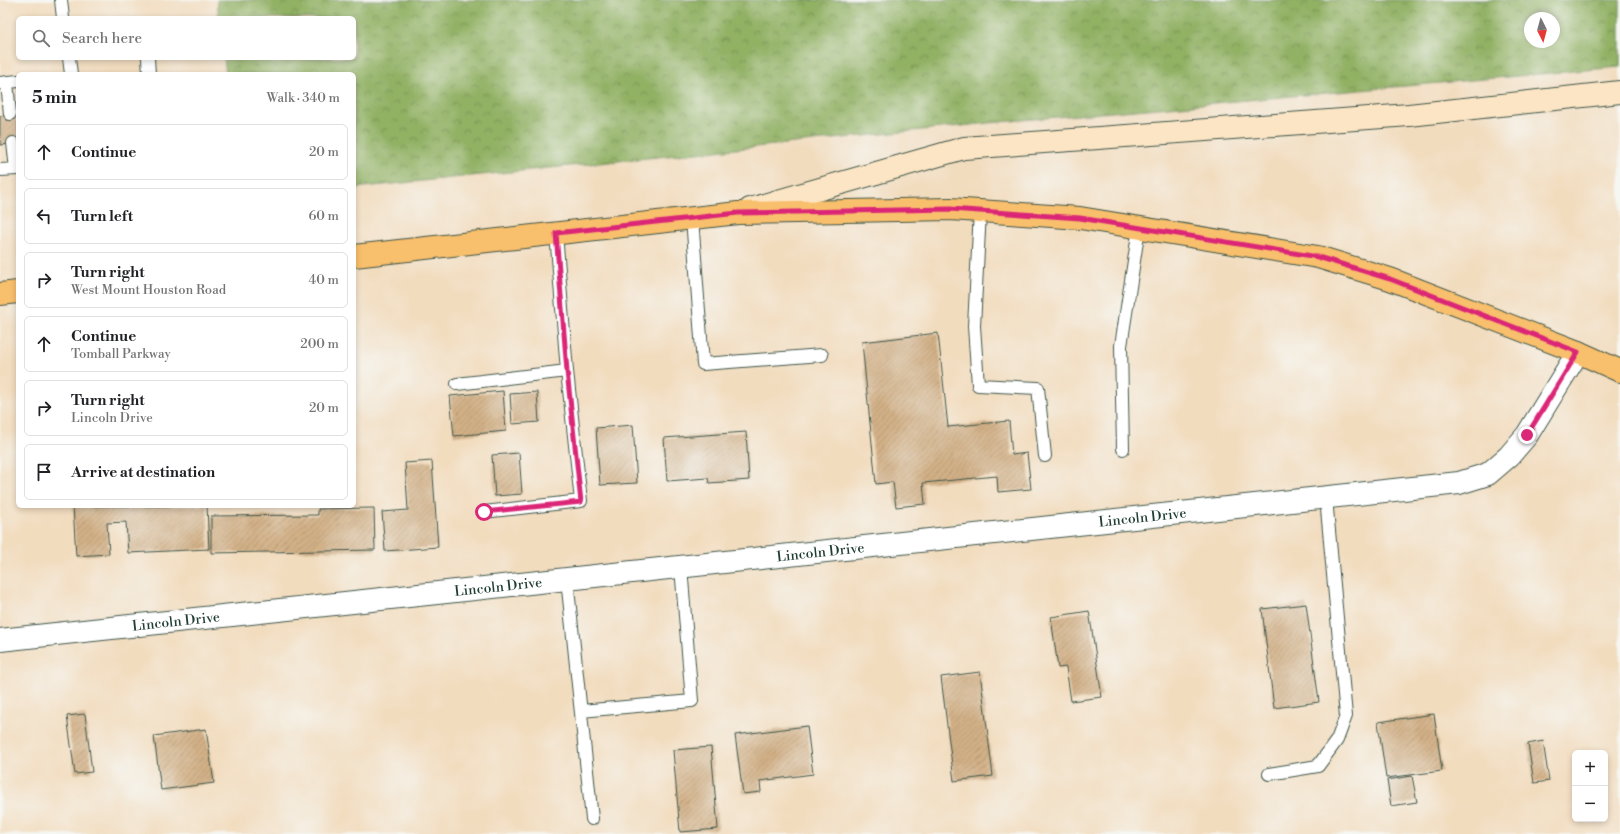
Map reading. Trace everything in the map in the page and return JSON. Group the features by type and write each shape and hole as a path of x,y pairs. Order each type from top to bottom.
{"main road":[{"path":"738,213 964,148 1410,115 1620,92"},
{"path":"356,256 738,213 950,209 1080,218 1318,257 1390,279 1578,352 1620,371"},
{"path":"0,294 16,292"}],"street":[{"name":"Lincoln Drive","path":"0,640 1459,483 1488,474 1509,456 1527,435 1578,352"}],"lane":[{"path":"61,0 63,16"},
{"path":"69,60 71,72"},
{"path":"148,60 149,72"},
{"path":"8,82 10,114"},
{"path":"13,143 16,162"},
{"path":"0,170 16,169"},
{"path":"980,211 974,326 978,385 1038,388 1045,456"},
{"path":"692,218 704,364 822,355"},
{"path":"1123,449 1121,346 1139,228"},
{"path":"484,512 581,502 567,371 556,233"},
{"path":"457,384 567,371"},
{"path":"1269,774 1318,766 1337,740 1346,716 1326,498"},
{"path":"580,711 692,701 681,567"},
{"path":"567,579 592,819"}],"green space":[{"path":"217,0 1620,0 1620,67 1000,122 356,188 356,72 226,72 224,60 356,60 356,16 219,16"}],"building":[{"path":"16,114 16,143 0,145 0,116"},
{"path":"938,333 948,427 1009,421 1012,455 1027,453 1031,489 998,492 997,476 923,483 925,504 896,507 893,482 876,484 862,342"},
{"path":"503,391 506,431 454,436 450,396"},
{"path":"537,392 539,422 512,424 510,394"},
{"path":"633,425 637,483 600,485 596,428"},
{"path":"746,432 749,480 709,483 708,478 667,481 664,438"},
{"path":"519,453 522,494 495,496 492,455"},
{"path":"432,461 438,547 385,551 382,512 408,510 405,463"},
{"path":"73,508 207,508 209,549 128,553 126,522 107,523 109,554 76,556"},
{"path":"374,508 375,550 211,553 211,516 318,515 318,509"},
{"path":"1306,604 1319,702 1274,708 1262,609"},
{"path":"1089,611 1102,697 1071,701 1066,667 1058,668 1051,617"},
{"path":"980,672 993,776 954,781 941,677"},
{"path":"85,714 92,772 75,774 67,716"},
{"path":"1434,714 1442,771 1386,778 1378,722"},
{"path":"807,726 813,774 760,781 761,792 743,794 735,735"},
{"path":"206,729 214,783 161,790 154,736"},
{"path":"1543,741 1549,781 1534,783 1528,744"},
{"path":"711,747 718,829 680,832 673,750"},
{"path":"1412,776 1417,802 1391,806 1387,780"}],"route":[{"path":"484,512 581,502 567,371 556,233 738,213 950,209 1080,218 1318,257 1390,279 1578,352 1527,435"}]}
